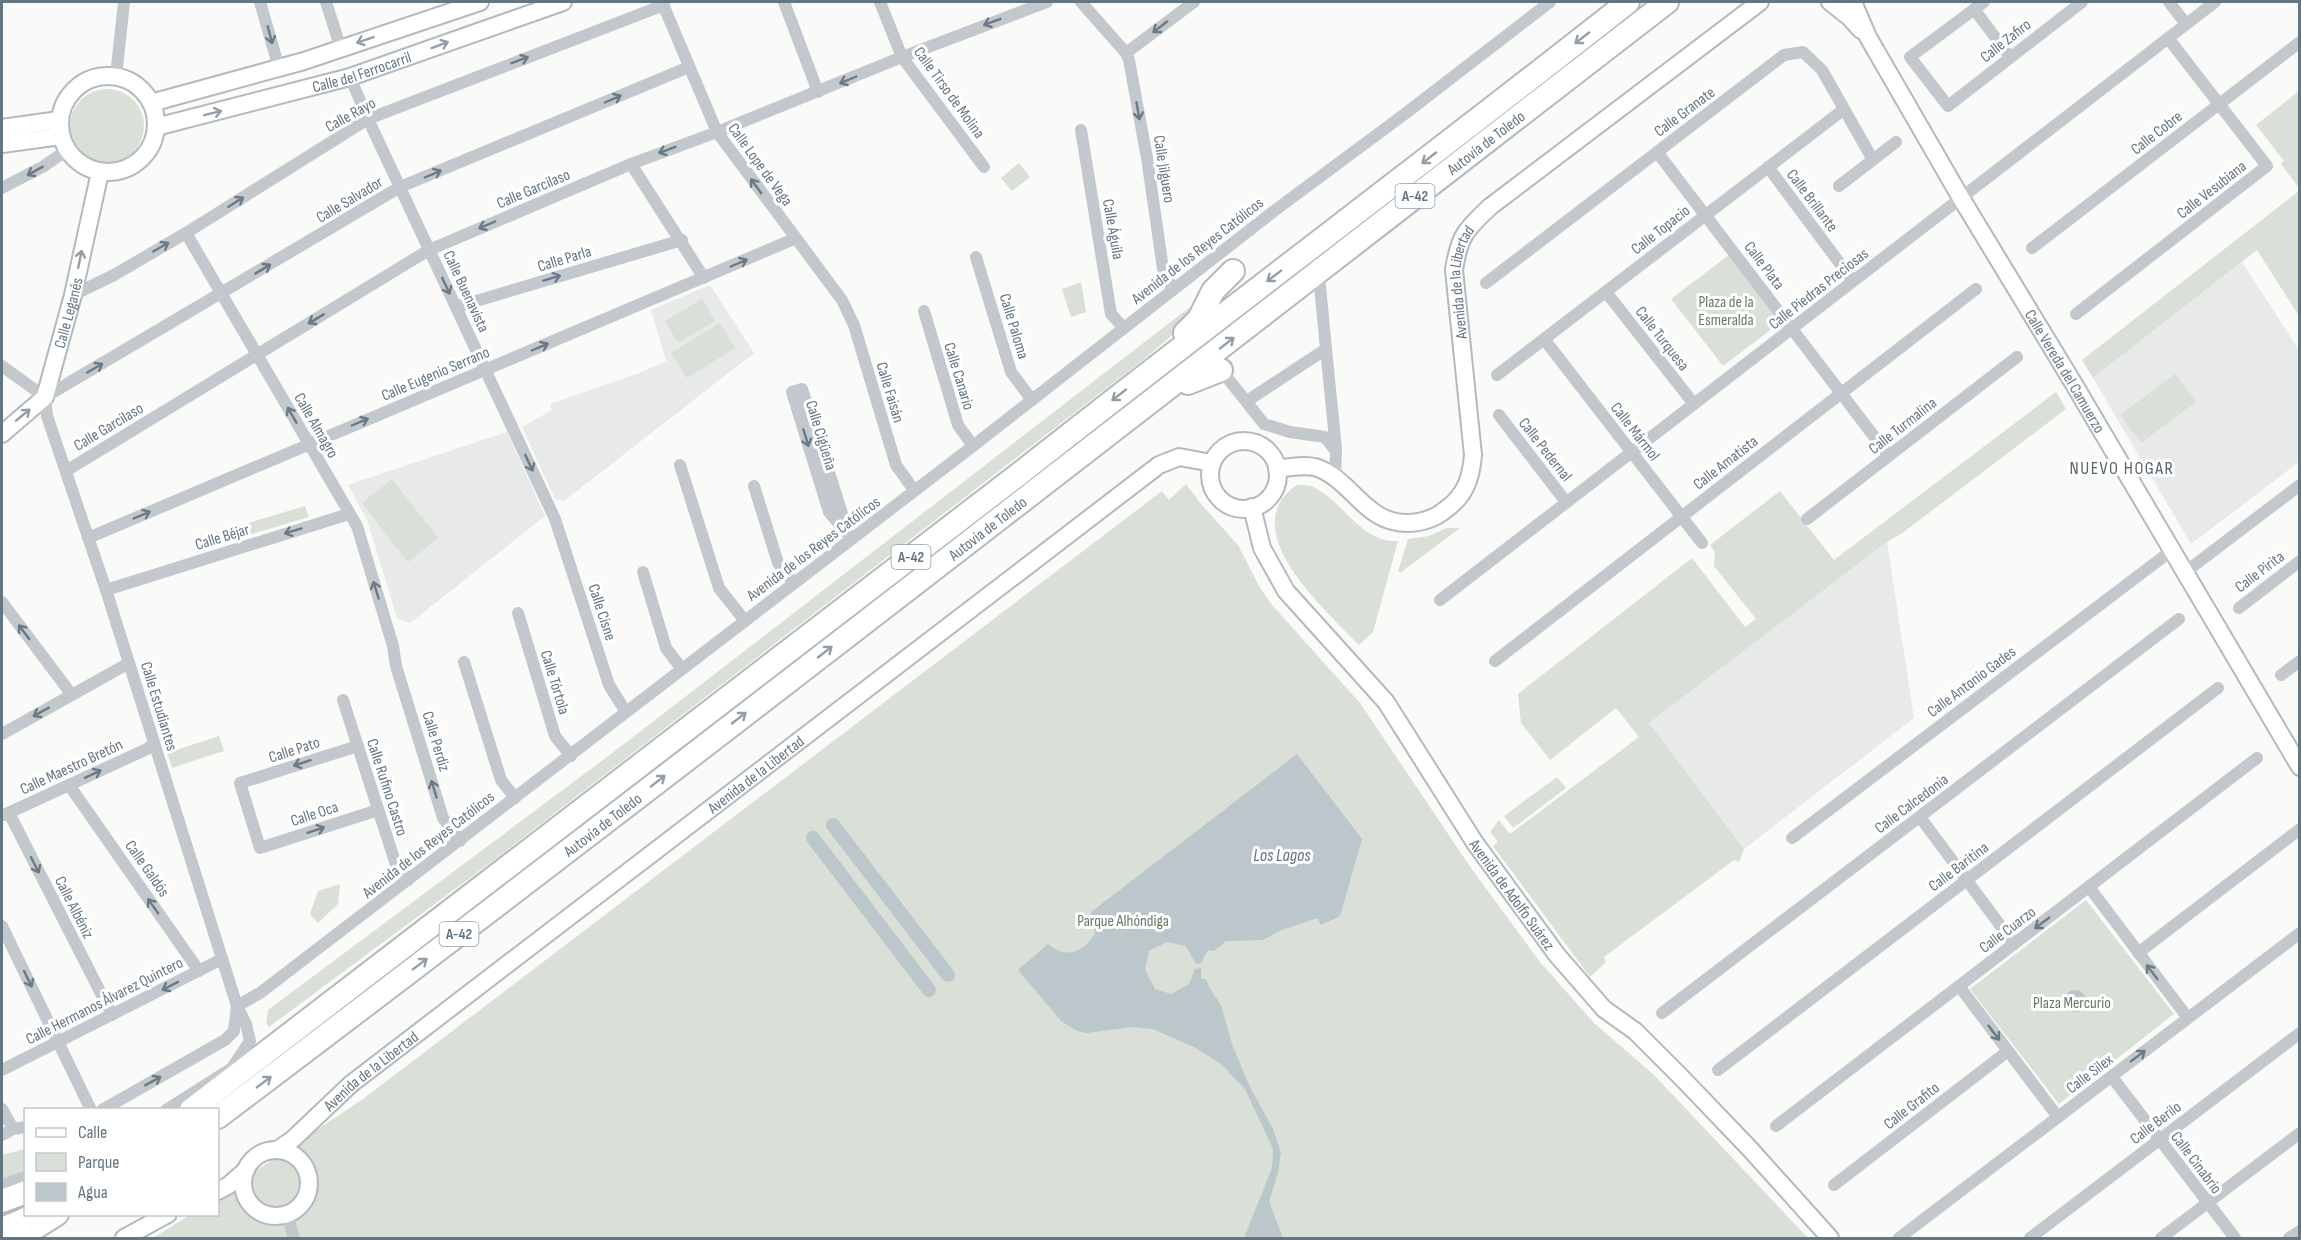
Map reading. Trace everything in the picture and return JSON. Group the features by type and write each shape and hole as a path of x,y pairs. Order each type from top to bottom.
{"highway":[{"name":"Autovía de Toledo","path":"193,1108 1023,471 1150,370 1379,197 1628,2"},
{"name":"Autovía de Toledo","path":"219,1116 455,938 1164,393 1667,2"},
{"path":"1310,234 1348,210 1379,197"},
{"path":"1320,285 1365,235"},
{"path":"1150,370 1199,319 1213,291 1233,271"},
{"path":"1164,393 1221,370"},
{"path":"2,1229 35,1216"},
{"path":"20,1237 55,1216"}],"street":[{"path":"116,76 124,2"},
{"path":"260,2 279,68"},
{"path":"326,2 341,48"},
{"name":"Calle del Ferrocarril","path":"152,103 279,68 480,2"},
{"name":"Calle del Ferrocarril","path":"156,128 350,77 563,2"},
{"path":"784,2 818,92"},
{"name":"Calle Tirso de Molina","path":"880,2 902,57 984,167"},
{"name":"Calle Garcilaso","path":"66,471 429,250 631,164 1047,2"},
{"path":"1082,2 1126,53 1194,2"},
{"name":"Avenida de los Reyes Católicos","path":"237,1006 260,993 460,841 794,583 849,537 973,446 1173,289 1551,2"},
{"name":"Avenida de la Libertad","path":"1277,469 1318,468 1335,478 1374,513 1396,523 1416,523 1437,516 1455,503 1467,486 1473,455 1454,270 1457,249 1467,228 1491,206 1761,2"},
{"name":"Calle Vereda del Camuerzo","path":"1830,2 1849,17 1868,37"},
{"name":"Calle Vereda del Camuerzo","path":"1853,2 1868,37 1961,198 2300,767"},
{"path":"2169,2 2186,24"},
{"name":"Calle Piedras Preciosas","path":"1440,600 2216,2"},
{"name":"Calle Lope de Vega","path":"663,3 717,132 842,300"},
{"name":"Calle Rayo","path":"73,295 114,275 186,233 368,119 663,3"},
{"name":"Calle Zafiro","path":"1979,5 1910,57 1948,106 2074,4"},
{"path":"1979,5 2010,57"},
{"name":"Calle Vesubiana","path":"2076,314 2267,166 2168,38"},
{"name":"Calle Cobre","path":"2032,248 2300,42"},
{"name":"Calle Granate","path":"1486,284 1784,55 1803,52 1822,70 1873,160"},
{"name":"Calle Jilguero","path":"1126,53 1147,158 1163,269 1173,289"},
{"name":"Calle Salvador","path":"45,397 221,295 400,187 689,67"},
{"path":"2,188 44,165 62,135 62,107 78,86 90,79 116,76 137,86 152,103 156,128 152,144 145,156 123,171 100,172 81,164 62,135"},
{"name":"Calle Buenavista","path":"350,77 555,519"},
{"name":"Calle Topacio","path":"1497,375 1843,110"},
{"path":"2,128 62,135"},
{"name":"Calle Águila","path":"1081,130 1111,314 1124,328"},
{"path":"2,144 62,135"},
{"path":"1839,186 1896,142"},
{"name":"Calle Plata","path":"1657,152 1888,456"},
{"path":"631,164 682,240 704,278"},
{"name":"Calle Brillante","path":"1768,167 1853,280"},
{"name":"Calle Leganés","path":"45,397 73,295 100,172"},
{"name":"Calle Almagro","path":"186,233 357,526 393,646"},
{"name":"Calle Eugenio Serrano","path":"88,538 794,238"},
{"name":"Calle Parla","path":"456,307 682,240"},
{"name":"Calle Paloma","path":"976,257 1011,372 1032,400"},
{"path":"1320,285 1336,451 1335,478"},
{"name":"Calle Amatista","path":"1495,661 1976,289"},
{"name":"Calle Turquesa","path":"1606,292 1694,404"},
{"name":"Calle Faisán","path":"842,300 854,326 896,465 914,490"},
{"name":"Calle Canario","path":"924,311 958,425 973,446"},
{"name":"Calle Mármol","path":"1544,339 1702,543"},
{"path":"1247,401 1326,349"},
{"name":"Calle Turmalina","path":"1808,519 2018,357"},
{"path":"2,366 45,397 2,434"},
{"path":"1221,370 1264,424 1290,432 1325,437 1336,451"},
{"name":"Calle Cigüeña","path":"802,389 849,537 829,512 792,392 802,389"},
{"name":"Calle Estudiantes","path":"45,397 47,416 106,590 250,1041 232,1068 169,1108"},
{"name":"Calle Pedernal","path":"1499,415 1566,502"},
{"path":"1240,441 1251,442 1268,451 1277,469 1274,491 1262,504 1252,507 1237,508 1228,505 1213,488 1210,477 1212,463 1219,452 1230,444 1240,441"},
{"name":"Avenida de la Libertad","path":"277,1150 351,1084 1159,465 1179,458 1212,463"},
{"path":"680,465 719,588 745,621"},
{"path":"2184,573 2300,485"},
{"path":"754,486 778,563 794,583"},
{"name":"Avenida de Adolfo Suárez","path":"1252,507 1262,548 1286,591 1386,702 1475,843 1557,955 1604,1009 1635,1031 1689,1085 1830,1239"},
{"name":"Calle Béjar","path":"106,590 349,514"},
{"name":"Calle Cisne","path":"555,519 609,685 626,712"},
{"name":"Calle Antonio Gades","path":"1792,838 2171,551"},
{"name":"Calle Pirita","path":"2239,608 2300,561"},
{"path":"643,572 666,648 682,669"},
{"path":"2,602 72,695"},
{"name":"Calle Tórtola","path":"518,614 555,736 571,756"},
{"name":"Calle Calcedonia","path":"1662,1013 2179,619"},
{"name":"Calle Perdiz","path":"393,646 396,666 443,818 460,841"},
{"path":"2281,675 2300,661"},
{"path":"464,662 501,780 515,798"},
{"path":"2,734 129,663"},
{"name":"Calle Baritina","path":"1718,1070 2218,688"},
{"name":"Calle Rufino Castro","path":"343,700 396,865 408,880"},
{"name":"Calle Maestro Bretón","path":"5,815 147,749 154,743"},
{"name":"Calle Pato","path":"260,848 240,783 358,746"},
{"name":"Calle Cuarzo","path":"1776,1126 2257,758"},
{"name":"Calle Galdós","path":"69,785 199,971"},
{"name":"Calle Oca","path":"260,848 378,810"},
{"name":"Calle Albéniz","path":"5,815 112,1016"},
{"path":"1920,817 2014,944"},
{"path":"2138,953 2300,829"},
{"path":"2089,887 2188,1018"},
{"path":"2,926 90,1108"},
{"name":"Calle Silex","path":"1899,1239 2300,933"},
{"name":"Calle Hermanos Álvarez Quintero","path":"2,1070 222,959"},
{"path":"1960,985 2058,1117"},
{"path":"106,1108 225,1040 234,1031 237,1006"},
{"name":"Calle Berilo","path":"2030,1239 2300,1033"},
{"name":"Calle Grafito","path":"1834,1185 2008,1051"},
{"name":"Calle Cinabrio","path":"2112,1077 2235,1239"},
{"path":"2,1109 13,1130"},
{"name":"Avenida de la Libertad","path":"304,1165 300,1143 311,1122"},
{"path":"2161,1239 2300,1133"},
{"path":"219,1190 246,1170 258,1155 277,1150 297,1157 304,1165 309,1184 307,1194 296,1210 276,1216 265,1214 248,1201 234,1195 219,1196"},
{"path":"246,1170 243,1180 248,1201"},
{"path":"287,1214 294,1239"},
{"path":"124,1239 166,1216"},
{"path":"2289,1239 2300,1231"}],"shaded area":[{"path":"2242,262 2299,350 2299,462 2191,544 2093,378"},
{"path":"710,285 754,353 564,501 555,499 522,427 552,410 550,404 642,372 666,361 651,310"},
{"path":"507,432 545,516 410,623 397,618 367,520 348,485"},
{"path":"1887,542 1914,718 1744,849 1649,723"}],"green space":[{"path":"107,89 128,95 138,105 144,126 138,147 128,157 107,163 86,157 76,147 70,126 76,105 86,95"},
{"path":"2299,91 2299,188 2281,164 2284,161 2256,125"},
{"path":"1019,163 1030,177 1012,191 1001,178"},
{"path":"2299,191 2299,316 2257,250 2093,378 2082,360"},
{"name":"Plaza de la Esmeralda","path":"1729,255 1781,322 1723,366 1671,299"},
{"path":"1081,282 1086,312 1071,317 1062,289"},
{"path":"702,299 715,321 678,343 665,321"},
{"path":"1190,307 1194,313 1190,320 1143,360 494,860 269,1027 266,1023 268,1010 611,754"},
{"path":"720,323 735,348 687,378 671,353"},
{"path":"2175,374 2196,402 2141,443 2120,415"},
{"path":"2056,392 2066,409 1649,723 1744,849 1739,862 1734,860 1604,957 1606,962 1590,977 1493,846 1498,842 1490,832 1499,820 1510,834 1639,737 1616,708 1550,760 1521,723 1518,694 1692,558 1745,627 1756,619 1714,566 1715,552 1710,545 1780,491 1834,560"},
{"path":"392,479 438,538 408,562 362,503"},
{"name":"Parque Alhóndiga","path":"1186,484 1238,545 1259,586 1272,605 1360,703 1471,868 1540,962 1594,1023 1653,1074 1808,1238 153,1238 188,1216 219,1216 219,1195 363,1099 1162,491 1169,500"},
{"path":"1297,485 1317,489 1376,537 1398,541 1373,632 1359,645 1308,591 1292,569 1280,546 1275,524 1280,503"},
{"path":"305,506 309,517 218,544 215,533"},
{"path":"1447,528 1460,528 1400,573 1398,571 1408,539 1429,536"},
{"path":"219,736 224,751 172,768 167,753"},
{"path":"1557,777 1566,788 1513,828 1504,816"},
{"path":"340,884 338,904 318,923 310,914 318,891"},
{"name":"Plaza Mercurio","path":"2086,900 2174,1014 2059,1104 1970,989"},
{"path":"24,1149 24,1173 2,1180 2,1155"}],"water":[{"name":"Los Lagos","path":"1297,754 1362,839 1340,916 1321,925 1317,918 1279,931 1263,940 1226,941 1214,951 1208,950 1201,963 1196,964 1186,946 1167,942 1149,951 1145,970 1155,989 1171,994 1189,984 1195,969 1201,968 1201,979 1206,979 1221,1005 1232,1044 1248,1083 1273,1129 1281,1153 1278,1173 1269,1201 1283,1238 1244,1238 1272,1168 1273,1149 1245,1089 1221,1064 1196,1048 1153,1029 1133,1027 1087,1033 1077,1031 1061,1021 1018,970 1048,944 1061,952 1068,953 1086,945 1095,933 1091,912"},
{"path":"2071,990 2079,990 2086,997 2086,1005 2079,1012 2071,1012 2064,1005 2064,997"}],"waterway":[{"path":"833,825 948,975"},
{"path":"813,838 929,990"}],"district":[{"name":"NUEVO HOGAR","path":"2122,468"}]}
